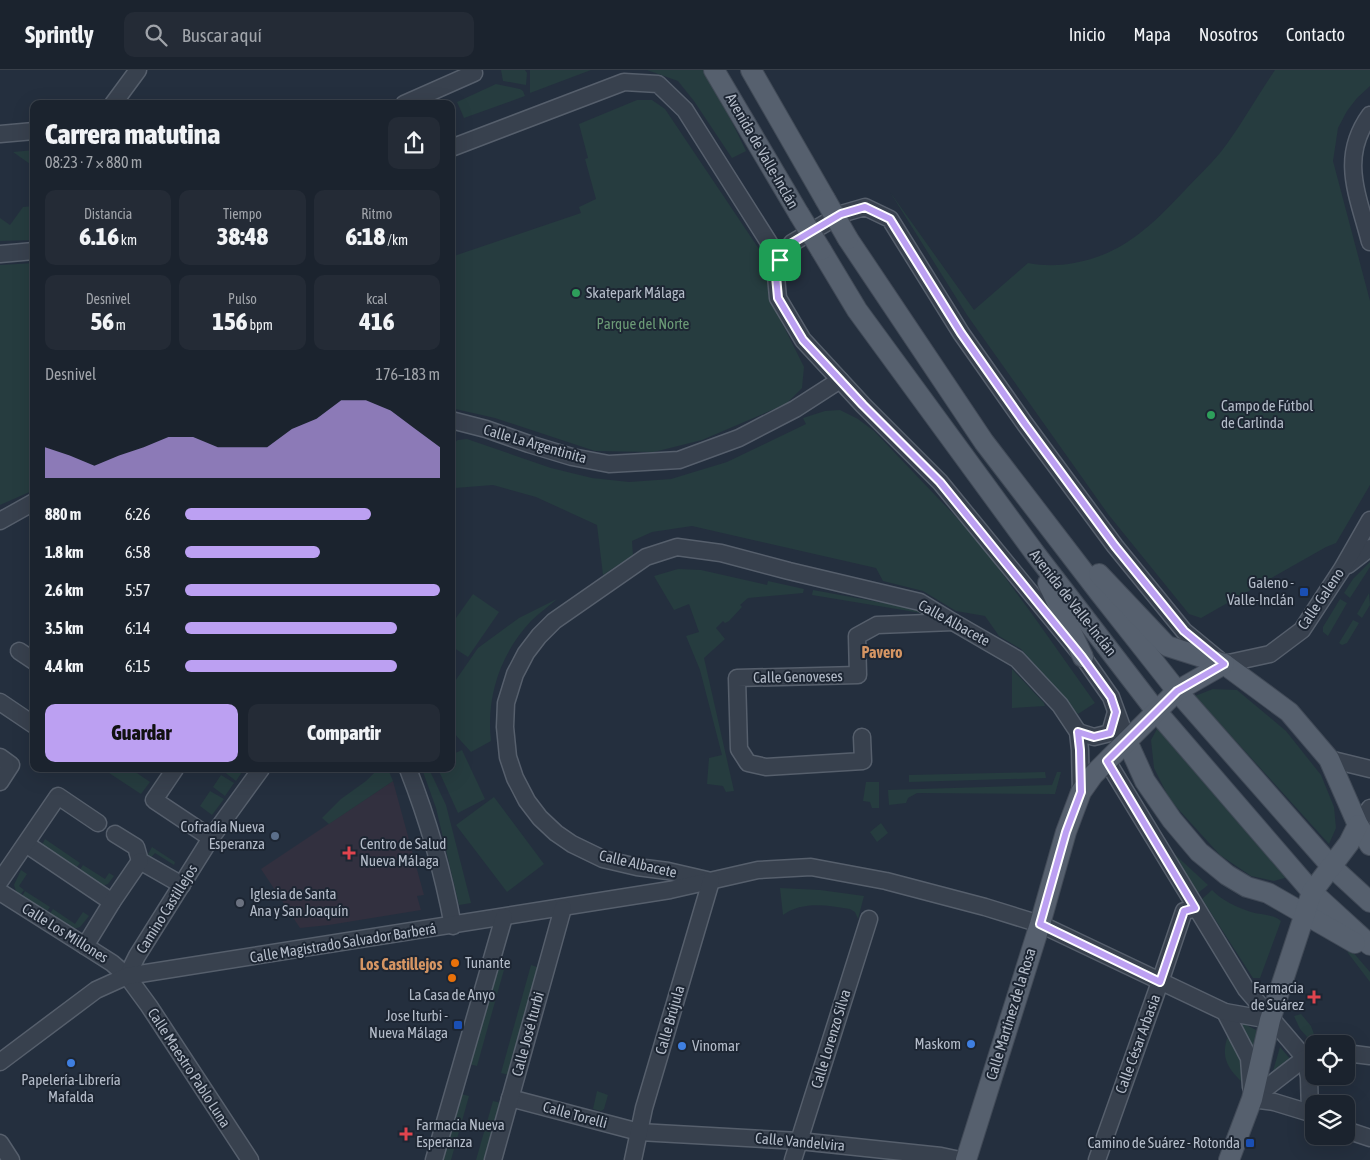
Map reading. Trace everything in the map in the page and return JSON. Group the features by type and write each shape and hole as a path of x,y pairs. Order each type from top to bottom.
{"main road":[{"name":"Avenida de Valle-Inclán","path":"714,70 857,310 1034,552 1156,711 1312,892 1370,945"},
{"name":"Avenida de Valle-Inclán","path":"752,70 848,239 984,442 1177,691 1332,867 1370,902"},
{"path":"1055,535 1096,571 1168,646 1224,664 1289,712 1329,759 1358,825 1370,845"},
{"path":"1034,552 1082,657"},
{"name":"Calle Martínez de la Rosa","path":"966,1160 1040,924 1066,832 1081,792 1093,775 1177,691 1224,664"},
{"path":"1127,741 1145,781 1172,820 1199,852 1227,875 1247,887 1268,893 1370,952"},
{"path":"1230,1160 1252,1099 1270,1020 1312,892 1332,867 1358,825"}],"street":[{"path":"116,100 138,70"},
{"path":"413,100 474,73"},
{"path":"455,146 624,82 658,84 685,110 780,260 792,243 841,214 865,207 890,219 961,333 1115,546 1184,631 1224,664"},
{"path":"1370,114 1360,128 1353,150 1352,173 1370,242"},
{"path":"0,134 30,131"},
{"path":"0,254 30,252"},
{"name":"Avenida de Valle-Inclán","path":"780,260 776,276 778,298 803,340 940,482 1082,657 1113,704 1127,741"},
{"name":"Calle La Argentinita","path":"455,421 572,457 609,464 679,460 739,438 795,409 840,380"},
{"path":"0,521 30,504"},
{"name":"Calle Galeno","path":"1224,664 1270,654 1302,630 1370,520"},
{"name":"Calle Albacete","path":"1078,732 1060,705 1017,658 920,602 721,553 677,547 646,557 554,621 539,636 526,652 515,674 504,727 508,757 514,778 526,801 556,833 572,844 603,859 711,881 758,870 812,867 895,883 1040,924 1224,1012 1270,1020"},
{"path":"1342,568 1370,548"},
{"name":"Calle Genoveses","path":"862,737 863,761 766,767 748,763 739,749 737,678 858,675 857,636 877,625 952,622"},
{"path":"19,651 30,658"},
{"path":"0,702 30,722"},
{"path":"1081,792 1078,732 1094,737 1110,733 1113,704"},
{"path":"0,757 11,765 0,782"},
{"path":"1329,759 1370,768"},
{"path":"1107,761 1246,989 1270,1020 1305,1052"},
{"path":"173,772 154,800 212,838"},
{"name":"Camino Castillejos","path":"127,976 137,956 212,838 259,772"},
{"path":"409,772 424,809 444,881 453,926"},
{"path":"0,881 58,796 98,823"},
{"path":"1358,825 1370,808"},
{"path":"115,834 138,854 182,886"},
{"path":"26,844 112,902"},
{"path":"86,946 138,854"},
{"name":"Calle Magistrado Salvador Barberá","path":"0,1062 96,990 127,976 453,926 670,890 711,881"},
{"name":"Calle Brújula","path":"633,1160 644,1108 711,881"},
{"name":"Calle Los Millones","path":"0,892 112,962 127,976"},
{"name":"Calle José Iturbi","path":"493,1160 563,908"},
{"name":"Calle César Arbasia","path":"1097,1160 1184,911 1195,908"},
{"path":"434,1160 504,917"},
{"name":"Calle Lorenzo Silva","path":"793,1160 869,919"},
{"name":"Calle Maestro Pablo Luna","path":"127,976 149,1006 250,1160"},
{"path":"1224,1012 1249,1058 1252,1099"},
{"path":"1355,1054 1370,1056"},
{"path":"1252,1099 1305,1059"},
{"name":"Calle Torelli","path":"510,1098 639,1132"},
{"path":"1252,1099 1274,1102 1305,1113"},
{"name":"Calle Vandelvira","path":"639,1132 799,1141 941,1156 960,1160"},
{"path":"1355,1133 1370,1138"},
{"path":"0,1143 11,1160"}],"shaded area":[{"name":"Centro de Salud Nueva Málaga","path":"393,781 424,895 417,896 421,910 300,928 261,869"}],"green space":[{"path":"501,70 525,70 527,73 526,85 503,81"},
{"path":"530,70 591,70 530,93"},
{"path":"647,70 704,70 731,117 746,151 732,158 694,101 678,81"},
{"path":"1275,70 1370,70 1370,86 1347,111 1338,128 1333,161 1370,301 1370,485 1336,543 1201,618 1189,614 1108,514 967,315 890,192 974,310 1028,263 1057,265 1092,259 1122,245 1149,226 1220,153"},
{"path":"496,84 520,89 525,96 464,118 457,102"},
{"name":"Parque del Norte","path":"637,100 652,100 665,109 759,249 768,271 768,295 804,367 802,388 786,404 702,440 654,452 595,451 495,418 455,409 455,256 581,213 579,207 596,199 585,159 588,158 579,124"},
{"path":"30,150 30,164 13,152"},
{"path":"30,206 30,240 0,241 0,218 10,225 23,207"},
{"path":"30,263 30,492 0,505 0,265"},
{"path":"840,410 858,419 874,431 976,538 1095,703 1078,714 1021,649 999,636 985,616 956,611 923,591 883,581 876,568 692,526 652,532 632,541 633,555 603,575 597,525 536,497 493,485 455,488 455,442 458,440 467,439 551,468 592,478 629,482 671,479 727,462 806,424 803,418 825,411"},
{"path":"1370,562 1370,567 1350,598 1344,593 1353,579"},
{"path":"678,569 701,570 767,585 768,581 804,589 803,593 748,598 740,605 742,607 729,621 725,623 723,621 716,628 725,639 704,658 734,791 726,792 723,786 707,784 709,758 722,755 700,670 686,636 699,632 689,604 674,610 654,576"},
{"path":"813,590 922,610 921,613 812,595"},
{"path":"1369,593 1370,605 1362,618 1357,614"},
{"path":"473,594 499,612 468,657 455,649 455,619"},
{"path":"557,599 531,621 511,647 503,662 493,692 490,725 491,741 471,752 455,734 455,681 478,648 519,618"},
{"path":"1340,599 1347,603 1328,636 1323,632 1323,627"},
{"path":"1353,620 1359,623 1347,643 1342,645 1339,643"},
{"path":"1012,669 1044,703 1045,706 1012,708"},
{"path":"1213,689 1237,690 1286,731 1321,775 1334,807 1336,828 1329,844 1195,696"},
{"path":"1158,727 1288,877 1274,881 1251,876 1220,855 1170,800 1154,768 1151,740"},
{"path":"462,750 485,799 458,813 439,772 455,772 455,753"},
{"path":"108,772 135,772 150,782 141,794"},
{"path":"224,772 242,772 236,781"},
{"path":"375,772 389,772 393,781 329,824 322,818 341,799"},
{"path":"423,772 430,772 446,805 471,903 459,905 436,808"},
{"path":"1045,772 1046,778 909,782 909,775"},
{"path":"1057,772 1061,772 1055,794 917,793 908,798 906,803 889,805 888,790 1052,785"},
{"path":"221,775 234,783 225,796 213,787"},
{"path":"866,782 879,782 879,808 872,808 870,802 863,801"},
{"path":"210,791 224,799 212,815 200,806"},
{"path":"494,797 544,864 507,892 456,825"},
{"path":"881,823 888,833 877,842 870,832"},
{"path":"45,839 80,863 76,868 42,845"},
{"path":"152,847 175,862 174,865 155,853 149,860 146,858"},
{"path":"1170,850 1208,885 1198,893"},
{"path":"83,865 105,879 109,873 114,876 108,884 102,886 79,871"},
{"path":"21,870 27,874 19,886 24,890 19,896 14,885"},
{"path":"780,888 820,890 864,896 858,919 855,912 850,909 824,905 806,906 783,915"},
{"path":"1212,890 1235,906 1251,912 1275,917 1281,921 1260,978 1253,978 1202,899"},
{"path":"25,891 50,907 46,913 21,898"},
{"path":"53,909 75,924 83,912 89,916 80,927 74,929 49,915"},
{"path":"1346,944 1370,972 1370,982 1348,953"},
{"path":"499,957 507,959 477,1066 469,1064"},
{"path":"531,965 540,968 509,1075 501,1073"},
{"path":"1301,1014 1311,1026 1314,1035 1305,1035 1300,1029 1294,1016"},
{"path":"1237,1020 1256,1030 1258,1034 1254,1051"},
{"path":"1228,1036 1243,1062 1243,1083 1233,1073 1225,1056"},
{"path":"1280,1047 1292,1061 1274,1072 1273,1071"},
{"path":"597,1091 608,1095 604,1109 601,1111 593,1109"},
{"path":"461,1094 469,1096 451,1160 441,1160"},
{"path":"493,1101 501,1103 485,1160 476,1160"}],"place":[{"name":"Skatepark Málaga","path":"576,293"},
{"name":"Campo de Fútbol de Carlinda","path":"1211,415"},
{"name":"Galeno - Valle-Inclán","path":"1304,592"},
{"name":"Cofradía Nueva Esperanza","path":"275,836"},
{"name":"Centro de Salud Nueva Málaga","path":"349,853"},
{"name":"Iglesia de Santa Ana y San Joaquín","path":"240,903"},
{"name":"Tunante","path":"455,963"},
{"name":"La Casa de Anyo","path":"452,978"},
{"name":"Farmacia de Suárez","path":"1314,997"},
{"name":"Jose Iturbi - Nueva Málaga","path":"458,1025"},
{"name":"Maskom","path":"971,1044"},
{"name":"Vinomar","path":"682,1046"},
{"name":"Papelería-Librería Mafalda","path":"71,1063"},
{"name":"Farmacia Nueva Esperanza","path":"406,1134"},
{"name":"Camino de Suárez - Rotonda","path":"1250,1143"}],"district":[{"name":"Pavero","path":"882,652"},
{"name":"Los Castillejos","path":"401,964"}],"route":[{"path":"865,207 890,219 961,333 1115,546 1184,631 1224,664 1177,691 1107,761 1195,908 1184,911 1160,982 1040,924 1066,832 1081,792 1078,732 1094,737 1110,733 1116,712 1111,697 1082,657 940,482 863,405 803,340 778,298 776,276 780,260 792,243 841,214 865,207"}]}
